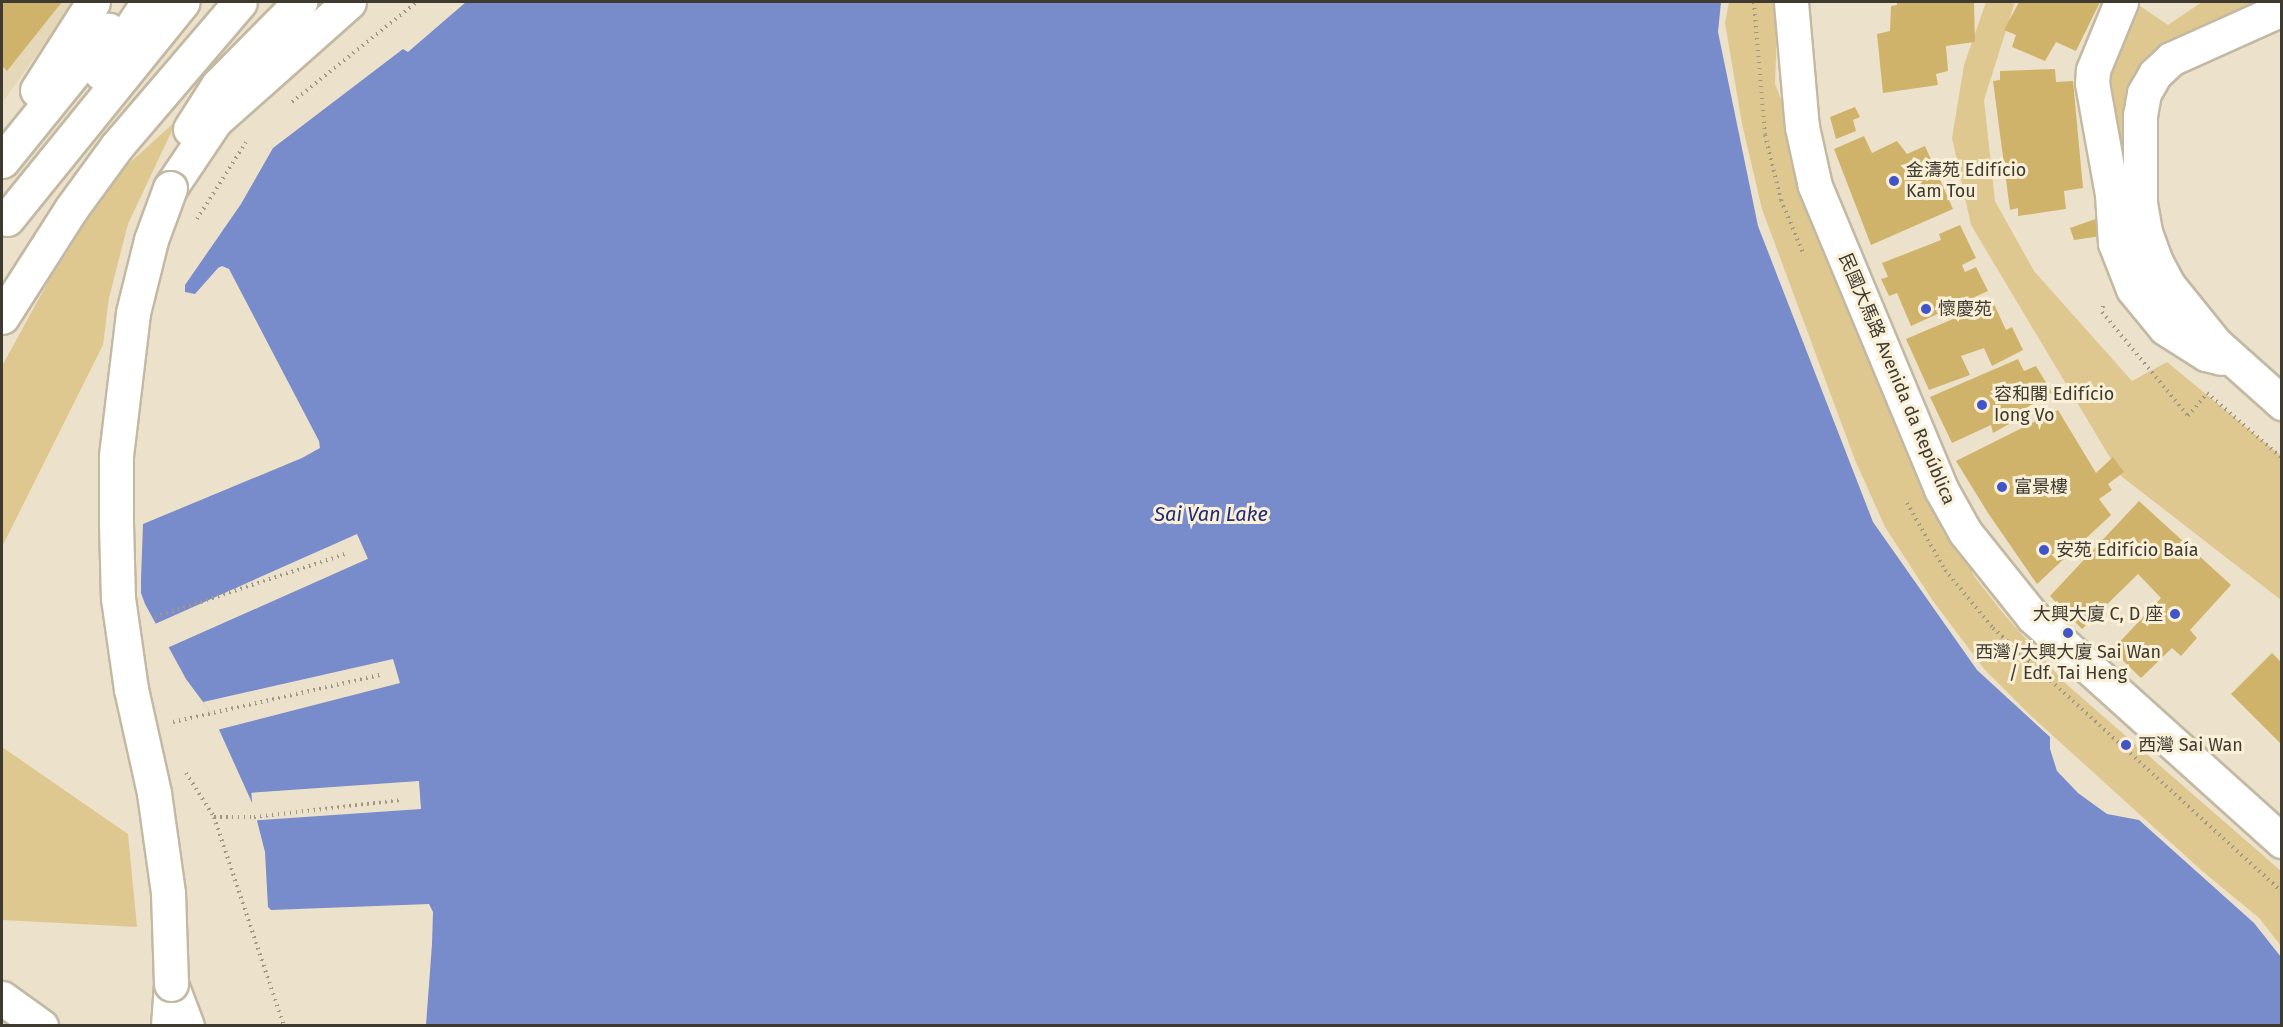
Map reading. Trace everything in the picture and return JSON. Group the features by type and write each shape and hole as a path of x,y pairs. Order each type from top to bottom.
{"main road":[{"path":"2,147 93,2"},
{"path":"2,161 132,2"},
{"path":"4,223 148,2"},
{"path":"4,223 183,2"},
{"path":"2,317 71,209 117,146 240,2"},
{"path":"117,146 292,2"},
{"path":"168,1026 171,984 168,893 154,793 131,689 117,598 116,456 133,313 151,240 182,148 196,116 218,85 300,2"},
{"path":"170,188 215,121 348,2"},
{"name":"民國大馬路 Avenida da República","path":"1791,2 1802,127 1815,186 1941,489 1965,532 2033,617 2282,842"},
{"path":"2121,2 2093,70 2092,83 2112,194 2115,243 2133,289 2164,328 2206,354 2235,361"},
{"path":"2282,9 2171,59 2155,74 2144,93 2140,115 2140,203 2145,232 2155,260 2176,294 2216,344 2282,403"},
{"path":"171,984 187,1026"},
{"path":"2,998 41,1026"}],"path":[{"path":"285,108 417,2"},
{"path":"193,225 249,136"},
{"path":"152,618 348,553"},
{"path":"168,723 380,675"},
{"path":"183,766 214,817 284,1026"},
{"path":"214,817 254,817 402,800"}],"shaded area":[{"path":"2,2 74,2 2,103"},
{"path":"1729,2 1778,2 1775,84 1974,576 2003,613 2065,683 2281,871 2281,946 2259,918 2201,870 2030,715 1985,670 1933,601 1885,527 1855,460 1762,209 1742,124 1725,23"},
{"path":"1986,2 2015,2 1984,100 1995,201 2034,271 2132,381 2167,362 2281,456 2281,600 2121,476 1971,225 1952,138 1964,65"},
{"path":"2134,2 2168,25 2202,2 2273,2 2154,61 2129,173 2119,177 2105,68"},
{"path":"177,120 128,224 109,298 103,345 2,547 2,366 48,282 94,209 125,167"},
{"path":"2,747 128,834 137,927 2,920"}],"water":[{"name":"Sai Van Lake","path":"466,2 1721,2 1718,32 1758,226 1873,522 1977,670 2050,737 2050,749 2057,771 2078,793 2107,814 2139,820 2254,923 2281,957 2281,1025 426,1025 433,912 429,904 271,910 268,907 265,852 253,805 212,714 186,679 141,593 143,524 302,458 320,448 319,441 229,269 222,266 218,268 195,294 185,292 185,285 241,204 273,148 403,49 408,52"}],"pier":[{"path":"357,534 368,559 164,649 153,625"},
{"path":"393,659 400,683 217,730 212,714 203,702"},
{"path":"419,781 421,809 253,821 251,793"}],"building":[{"path":"2,2 62,2 7,71 2,66"},
{"path":"1897,2 1974,2 1975,42 1946,46 1948,71 1936,74 1938,85 1883,93 1877,34 1890,31 1891,6 1897,5"},
{"path":"2019,2 2100,2 2076,51 2056,42 2045,61 2012,47 2016,35 2004,30"},
{"path":"2055,69 2056,82 2073,81 2083,188 2064,191 2066,209 2018,216 2018,208 2010,210 1993,81 2000,80 2000,71"},
{"path":"1855,107 1860,117 1853,120 1856,131 1836,139 1830,117"},
{"name":"金濤苑 Edifício Kam Tou","path":"1864,136 1872,153 1897,141 1907,154 1925,146 1953,209 1871,245 1834,149"},
{"path":"2101,217 2101,236 2074,240 2070,228"},
{"path":"1960,225 1976,258 1962,265 1965,272 1976,267 1988,291 1911,326 1897,293 1889,296 1881,279 1888,277 1882,263 1941,240 1939,234"},
{"path":"1993,302 2006,330 2012,327 2023,350 1992,366 1984,348 1961,356 1970,375 1929,390 1906,339"},
{"name":"容和閣 Edifício Iong Vo","path":"2018,359 2024,371 2036,366 2053,394 2016,413 2018,419 1993,433 1991,425 1952,443 1930,397"},
{"path":"2058,410 2096,473 2113,457 2124,472 2108,484 2112,490 2099,499 2111,515 2037,584 1988,513 1956,461"},
{"path":"2139,501 2231,585 2190,630 2197,638 2181,656 2172,648 2141,678 2112,650 2161,598 2138,574 2082,629 2050,596"},
{"path":"2272,653 2282,663 2282,745 2231,694"}],"place":[{"name":"金濤苑 Edifício Kam Tou","path":"1894,181"},
{"name":"懷慶苑","path":"1926,309"},
{"name":"容和閣 Edifício Iong Vo","path":"1982,405"},
{"name":"富景樓","path":"2002,487"},
{"name":"安苑 Edifício Baía","path":"2044,550"},
{"name":"大興大廈 C, D 座","path":"2175,614"},
{"name":"西灣/大興大廈 Sai Wan / Edf. Tai Heng","path":"2068,633"},
{"name":"西灣 Sai Wan","path":"2126,745"}]}
